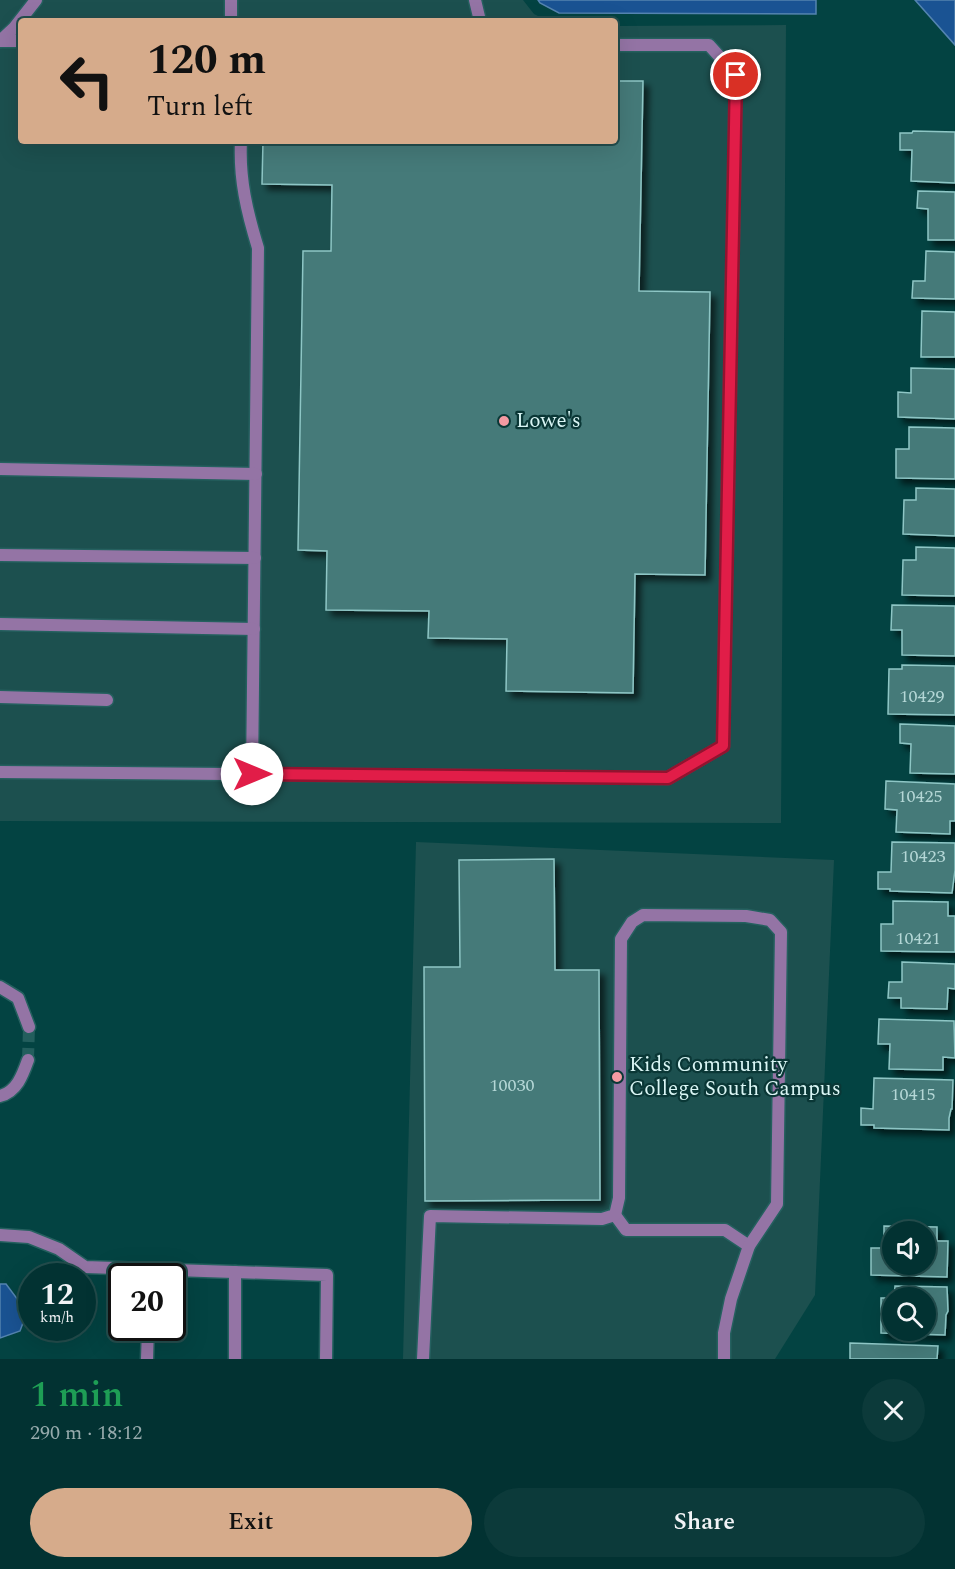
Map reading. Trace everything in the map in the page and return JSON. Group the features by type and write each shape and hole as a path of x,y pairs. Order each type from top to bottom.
{"street":[{"path":"22,18 36,0"},
{"path":"231,0 231,18"},
{"path":"476,0 479,18"},
{"path":"0,41 18,23"},
{"path":"0,41 18,41"},
{"path":"0,771 668,778 723,746 736,75 709,45 618,45"},
{"path":"241,144 240,165 245,202 258,248 252,774"},
{"path":"0,469 256,474"},
{"path":"0,555 255,558"},
{"path":"0,624 254,629"},
{"path":"0,697 107,700"},
{"path":"724,1359 724,1333 731,1299 749,1246 777,1204 781,932 770,920 746,916 643,915 632,922 621,939 619,1198 615,1215 626,1230 725,1230 749,1246"},
{"path":"0,987 18,998 29,1027"},
{"path":"0,1096 6,1095 20,1081 28,1060"},
{"path":"423,1359 430,1216 602,1220 615,1215"},
{"path":"0,1235 29,1237 59,1249 85,1268 108,1270"},
{"path":"235,1272 235,1359"},
{"path":"186,1273 327,1275 326,1359"},
{"path":"147,1359 148,1341"}],"shaded area":[{"path":"0,0 523,0 534,14 542,18 18,18 18,144 618,144 618,26 786,25 781,823 0,821"},
{"name":"Kids Community College South Campus","path":"416,842 834,860 815,1295 775,1359 403,1359"}],"water":[{"path":"538,0 816,0 816,14 559,13"},
{"path":"915,0 955,0 955,45"},
{"path":"0,1284 6,1284 18,1300 18,1332 0,1338"}],"building":[{"name":"Lowe's","path":"618,81 643,81 639,291 710,292 705,575 635,574 633,693 506,691 507,639 428,638 429,611 326,610 327,551 298,550 303,251 331,251 332,185 262,184 263,144 618,144"},
{"path":"913,131 955,132 955,183 911,181 912,150 900,150 900,133 912,133"},
{"path":"918,191 955,192 955,240 928,240 928,209 917,208"},
{"path":"926,251 955,252 955,299 912,298 913,281 925,281"},
{"path":"922,311 955,312 955,357 921,357"},
{"path":"911,368 955,369 955,419 898,417 898,392 911,393"},
{"path":"909,427 955,428 955,479 896,478 896,449 909,449"},
{"path":"916,488 955,489 955,536 903,534 904,500 916,500"},
{"path":"916,547 955,548 955,596 902,595 903,560 916,560"},
{"path":"892,605 955,606 955,656 902,655 902,630 891,630"},
{"path":"902,665 955,666 955,715 888,714 889,669 902,669"},
{"path":"900,724 955,726 955,774 910,773 911,744 900,743"},
{"path":"886,781 955,784 955,821 950,821 950,834 896,832 897,810 885,809"},
{"path":"892,842 955,843 952,893 878,889 878,872 891,872"},
{"name":"Kids Community College South Campus","path":"554,859 555,970 599,970 600,1200 425,1201 424,967 460,967 459,860"},
{"path":"893,901 948,902 948,916 955,916 955,952 881,951 881,924 893,924"},
{"path":"902,962 955,964 955,989 948,988 947,1009 901,1008 901,998 888,998 889,982 902,982"},
{"path":"879,1019 954,1021 955,1058 943,1057 943,1070 889,1069 890,1044 878,1044"},
{"path":"874,1078 953,1080 949,1130 874,1128 874,1125 861,1125 861,1108 873,1109"},
{"path":"937,1227 937,1241 948,1241 947,1277 871,1275 871,1248 882,1248 882,1275 936,1275"},
{"path":"895,1286 947,1287 948,1311 945,1335 936,1335 936,1287"},
{"path":"882,1298 882,1333 881,1333"},
{"path":"850,1343 938,1346 937,1359 850,1359"}],"tunnel":[{"path":"28,1060 29,1027"}],"place":[{"name":"Lowe's","path":"504,421"},
{"name":"Kids Community College South Campus","path":"617,1077"}],"route":[{"path":"252,774 668,778 723,746 736,75"}]}
